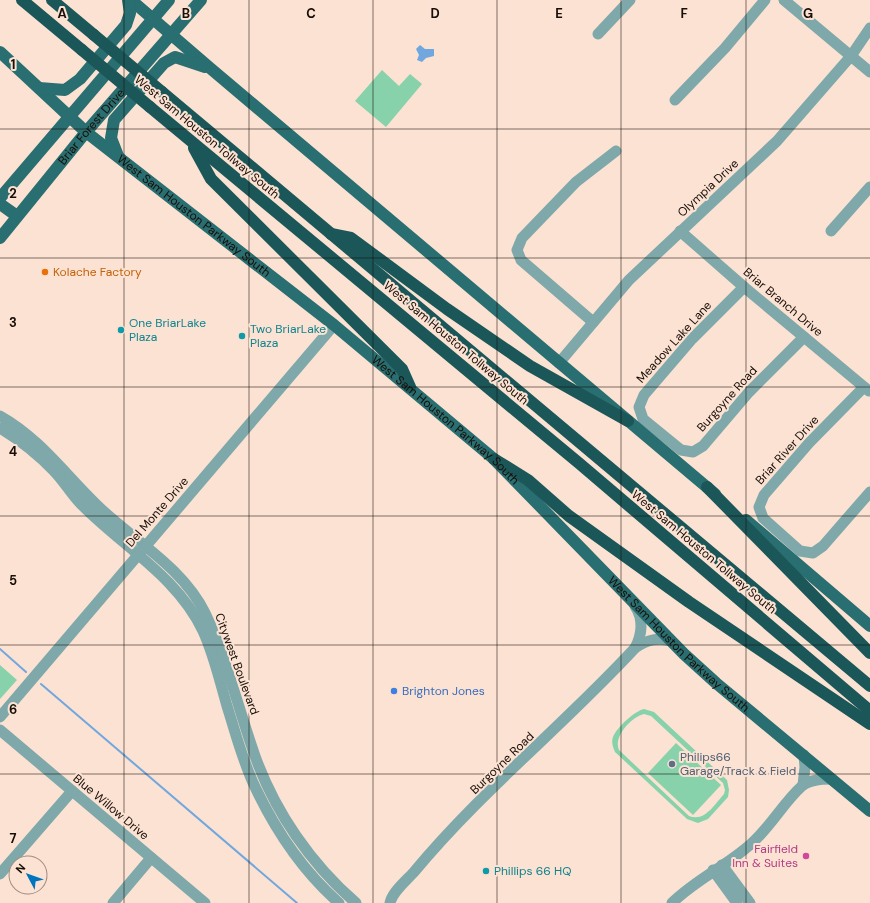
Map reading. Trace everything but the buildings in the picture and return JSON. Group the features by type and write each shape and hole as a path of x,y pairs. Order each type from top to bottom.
{"highway":[{"name":"West Sam Houston Tollway South","path":"22,0 190,142 586,470 870,711"},
{"name":"West Sam Houston Tollway South","path":"52,0 870,686"},
{"path":"190,142 211,179 402,369 410,388"},
{"path":"330,234 351,238 446,309 530,366 628,420"},
{"path":"494,459 528,480 569,516 689,602 870,724"},
{"path":"707,487 870,653"}],"main road":[{"path":"39,88 65,90 80,79 126,25 130,13 128,0"},
{"path":"131,0 870,626"},
{"name":"Briar Forest Drive","path":"0,198 169,0"},
{"name":"Briar Forest Drive","path":"0,238 86,132 201,0"},
{"name":"West Sam Houston Parkway South","path":"0,52 86,132 334,324 494,459 671,641 716,683 870,811"},
{"path":"120,159 110,138 114,120 164,63 175,57 210,68"},
{"path":"0,204 17,216"}],"street":[{"path":"598,34 630,0"},
{"path":"675,100 724,48 765,0"},
{"path":"784,0 870,72"},
{"name":"Olympia Drive","path":"560,363 629,280 777,141 851,56 870,28"},
{"path":"593,322 521,260 517,250 522,238 576,182 616,150"},
{"path":"831,231 870,187"},
{"name":"Briar Branch Drive","path":"680,231 744,287 867,389"},
{"name":"Meadow Lake Lane","path":"663,436 643,419 639,407 644,395 692,339 744,287"},
{"name":"Del Monte Drive","path":"0,716 334,324"},
{"name":"Burgoyne Road","path":"663,436 681,450 692,452 703,446 749,392 804,337"},
{"name":"Briar River Drive","path":"867,389 809,443 764,495 759,507 762,518 780,534 800,551 813,553 823,546 870,492"},
{"name":"Citywest Boulevard","path":"0,416 14,424 48,453 142,551 189,606 204,632 246,764 273,822 296,855 322,888 339,903"},
{"name":"Citywest Boulevard","path":"0,428 27,445 55,472 80,503 142,551 172,570 190,590 204,611 221,650 256,758 285,819 308,853 342,891 356,903"},
{"name":"Burgoyne Road","path":"631,600 638,612 642,626 641,635 635,648"},
{"name":"Burgoyne Road","path":"387,902 452,829 555,730 635,648 650,640 657,639 671,641"},
{"name":"Blue Willow Drive","path":"0,730 205,903"},
{"path":"803,785 805,767 804,756"},
{"path":"672,903 688,888 754,842 803,785 820,780 832,779"},
{"path":"0,874 72,791"},
{"path":"113,903 151,858"},
{"path":"717,868 737,903"},
{"path":"717,868 750,903"}],"green space":[{"path":"382,70 399,86 410,74 422,84 386,127 355,101"},
{"path":"0,665 17,680 0,699"},
{"path":"644,709 654,712 727,780 729,790 728,797 708,819 698,823 687,819 615,752 612,741 615,733 627,720 640,710","holes":["644,714 651,716 723,783 725,790 724,794 704,815 700,817 689,816 619,750 619,739 624,728 639,716"]},
{"path":"676,743 721,785 693,815 648,773"}],"water":[{"path":"420,45 425,49 434,49 434,56 426,58 422,62 417,60 419,55 416,49"}],"waterway":[{"path":"0,649 26,672"},
{"path":"41,684 297,903"}],"place":[{"name":"Kolache Factory","path":"45,272"},
{"name":"One BriarLake Plaza","path":"121,330"},
{"name":"Two BriarLake Plaza","path":"242,336"},
{"name":"Brighton Jones","path":"394,691"},
{"name":"Philips66 Garage/Track & Field","path":"672,764"},
{"name":"Fairfield Inn & Suites","path":"806,856"},
{"name":"Phillips 66 HQ","path":"486,871"}]}
